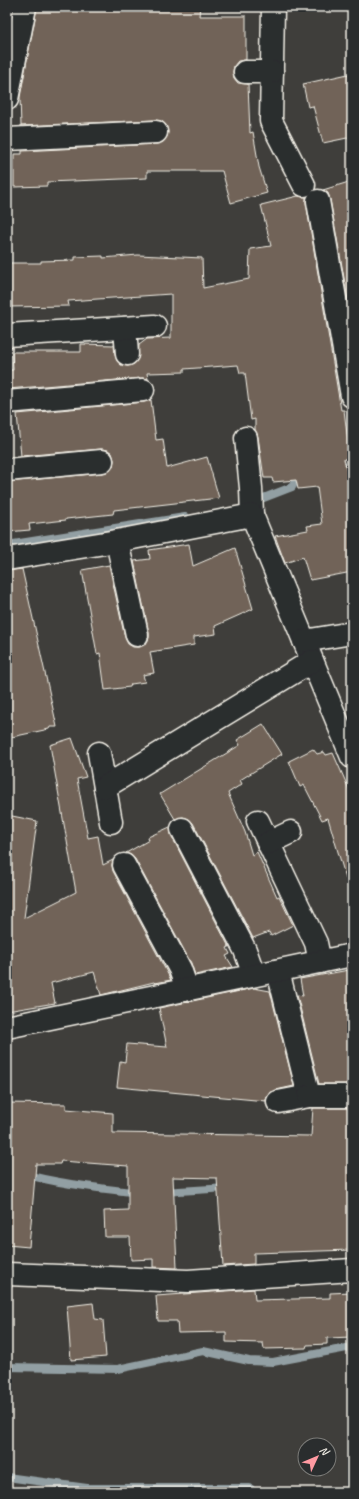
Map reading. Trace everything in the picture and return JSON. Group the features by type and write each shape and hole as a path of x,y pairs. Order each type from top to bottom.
{"street":[{"path":"7,99 25,7"},
{"path":"273,7 271,121 304,185"},
{"path":"245,72 272,72"},
{"path":"7,140 156,132"},
{"path":"318,201 344,303 352,396"},
{"path":"7,335 155,326"},
{"path":"125,328 127,354"},
{"path":"7,402 143,390"},
{"path":"246,438 252,515 352,757"},
{"path":"7,470 102,461"},
{"path":"7,559 117,541 252,515"},
{"path":"117,541 137,635"},
{"path":"105,787 308,651 352,633"},
{"path":"99,753 111,822"},
{"path":"258,821 316,943 320,962"},
{"path":"182,830 246,950 254,975"},
{"path":"268,843 291,832"},
{"path":"124,865 180,970 187,989"},
{"path":"7,1027 352,955"},
{"path":"278,971 310,1096"},
{"path":"278,1102 310,1096 352,1096"},
{"path":"7,1274 188,1281 352,1270"}],"building":[{"path":"37,7 200,7 199,16 246,16 246,60 238,61 234,66 233,72 234,78 238,83 248,84 250,133 253,132 259,167 267,193 231,203 222,171 147,171 147,178 47,182 47,186 14,187 14,154 22,154 22,151 157,144 163,142 167,137 168,132 166,125 161,121 155,120 21,126 20,97"},
{"path":"348,74 352,91 352,137 323,143 313,106 308,107 303,84"},
{"path":"352,181 352,323 330,199 328,193 323,190"},
{"path":"298,196 306,197 341,410 344,410 350,458 344,459 352,496 352,572 310,580 303,557 285,563 275,536 308,530 307,526 322,524 317,487 298,489 296,480 273,482 272,478 264,478 258,437 255,430 255,419 251,420 245,373 240,373 238,365 184,369 184,372 147,373 148,379 142,378 7,389 7,370 13,370 12,352 81,352 81,344 114,345 117,361 121,365 128,366 134,364 138,359 139,345 147,339 171,338 171,294 68,301 69,306 7,307 7,263 41,263 41,261 75,260 75,257 103,256 103,258 138,255 202,258 203,288 249,279 250,249 271,246 261,205"},
{"path":"151,400 156,440 163,439 167,468 207,457 219,498 114,510 113,514 29,524 30,530 7,532 7,482 103,473 110,471 113,467 114,460 112,453 108,450 101,449 21,456 17,414 144,402"},
{"path":"189,544 193,566 235,548 253,609 215,626 216,634 194,637 194,645 150,652 154,673 143,675 145,682 131,684 130,687 105,690 100,653 97,654 82,570 109,565 125,638 128,644 133,647 140,647 146,644 149,638 149,633 134,561 150,559 149,550"},
{"path":"22,569 57,727 50,727 49,729 7,738 7,571"},
{"path":"263,724 282,754 240,780 242,784 228,793 245,832 252,855 257,852 277,897 279,896 293,925 271,936 269,932 253,938 193,823 189,819 183,817 175,819 160,794 240,745 237,740"},
{"path":"72,738 86,777 77,779 88,838 98,836 103,865 113,860 113,871 171,980 154,982 101,995 94,972 51,983 55,1003 7,1011 7,815 37,821 24,918 76,892 50,745"},
{"path":"313,749 317,754 324,752 326,755 333,753 352,796 352,879 346,879 328,818 322,820 304,785 300,787 289,761"},
{"path":"170,827 171,835 229,947 227,948 230,954 226,956 233,967 195,975 191,963 135,859 126,853 149,840 148,837"},
{"path":"349,970 352,986 352,1084 319,1084 297,995 303,996 300,979"},
{"path":"254,988 270,991 294,1086 270,1092 266,1098 266,1101 117,1087 120,1061 125,1062 127,1044 167,1047 159,1008"},
{"path":"7,1103 66,1104 66,1109 113,1113 113,1133 311,1136 313,1108 352,1108 352,1250 254,1253 254,1264 223,1266 217,1178 173,1177 177,1268 153,1267 153,1259 131,1260 130,1237 105,1237 104,1211 128,1210 128,1166 61,1161 60,1164 36,1164 29,1247 7,1245"},
{"path":"254,1289 255,1300 330,1298 330,1293 352,1292 352,1337 327,1338 327,1344 307,1345 306,1348 264,1349 263,1343 226,1342 226,1332 178,1333 177,1321 158,1321 156,1296"},
{"path":"93,1303 95,1319 103,1320 106,1357 71,1360 67,1306"}],"waterway":[{"path":"335,468 352,466"},
{"path":"261,499 292,487 299,474 302,474"},
{"path":"7,545 185,517"},
{"path":"7,1169 55,1181 137,1193"},
{"path":"163,1192 227,1188"},
{"path":"7,1367 118,1369 203,1351 249,1361 273,1362 352,1347"},
{"path":"7,1477 87,1488 250,1488 253,1492"}]}
